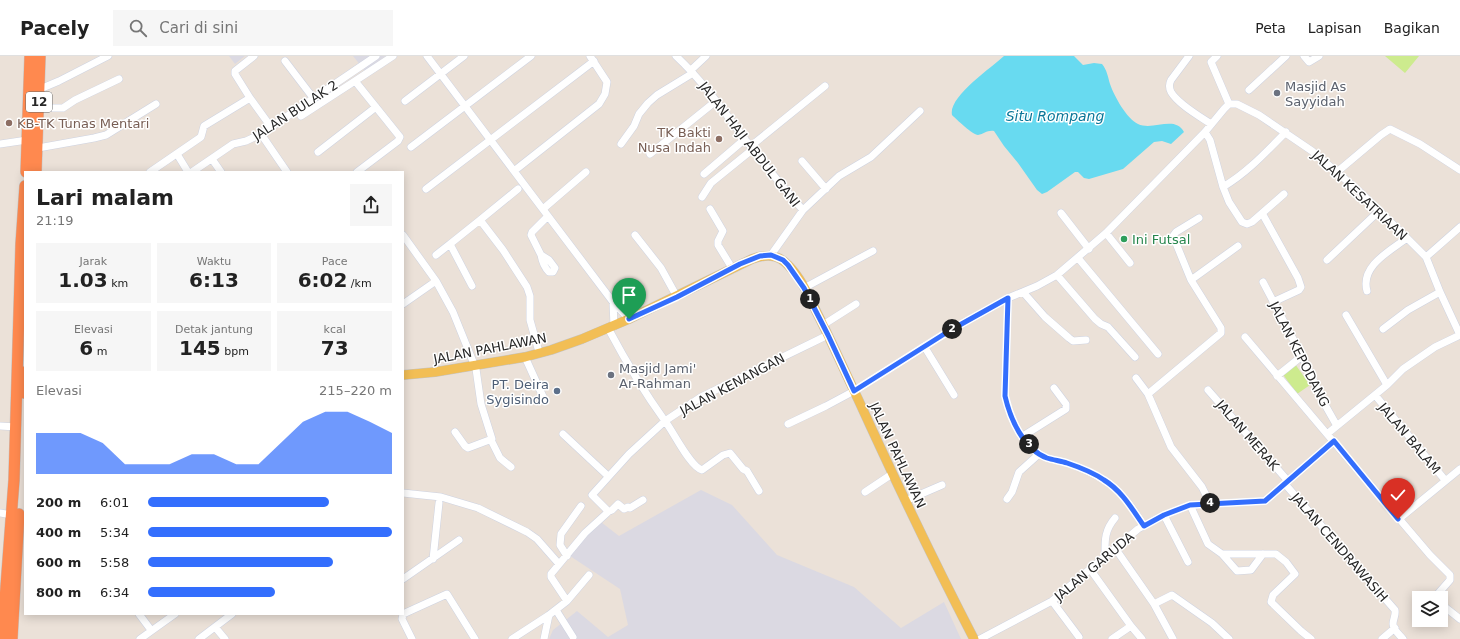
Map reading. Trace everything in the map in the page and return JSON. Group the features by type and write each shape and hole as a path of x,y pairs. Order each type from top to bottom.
{"highway":[{"name":"12","path":"30,56 27,140 32,171"},
{"name":"12","path":"32,171 38,148 40,56"},
{"path":"2,639 12,515 16,427 20,244 24,198"},
{"path":"12,639 24,413"}],"main road":[{"name":"JALAN PAHLAWAN","path":"404,375 435,372 475,364 525,357 551,350 629,319 677,297 732,268 760,256 771,255 783,260 804,288 823,325 892,474 974,639"}],"street":[{"path":"40,89 108,56"},
{"path":"254,56 236,71 235,74 250,98 271,126"},
{"name":"JALAN BULAK 2","path":"194,171 233,144 246,141 261,134 376,56"},
{"path":"301,116 393,56"},
{"path":"427,56 613,302 629,319"},
{"path":"405,101 464,56"},
{"path":"411,147 531,56"},
{"name":"JALAN HAJI ABDUL GANI","path":"676,56 692,72 716,101 803,210 771,255"},
{"path":"621,144 634,126 639,114 648,103 692,72 706,56"},
{"path":"1189,56 1171,80 1169,84 1170,90 1179,101 1211,124"},
{"path":"788,424 854,391 924,346 1008,298 1057,275 1089,249 1205,132 1229,104 1210,59 1217,56"},
{"path":"1248,90 1286,56"},
{"path":"1304,56 1309,62 1320,56"},
{"path":"426,189 592,58 607,82 605,94 599,104 514,171"},
{"path":"285,61 314,99"},
{"path":"39,108 63,108 75,100 119,79"},
{"path":"355,81 399,135 400,139 358,171"},
{"path":"702,197 711,183 825,86"},
{"path":"152,171 202,137 204,126 250,98"},
{"path":"650,154 716,101"},
{"path":"38,148 106,135 156,104"},
{"name":"JALAN KESATRIAAN","path":"1229,104 1237,104 1260,115 1312,151 1379,211 1426,257"},
{"path":"318,152 376,107"},
{"path":"803,210 839,176 871,157 920,111"},
{"path":"1337,172 1390,129 1420,144 1460,170"},
{"path":"1205,132 1210,140 1223,187 1229,202 1242,222 1246,224 1252,222 1284,194"},
{"path":"1223,187 1240,177 1255,164 1286,132"},
{"path":"261,134 286,171"},
{"path":"704,174 745,139"},
{"path":"0,144 27,140"},
{"path":"177,154 187,171"},
{"path":"212,159 220,171"},
{"path":"802,162 826,189"},
{"path":"543,209 586,172"},
{"path":"436,255 518,189"},
{"path":"710,209 723,231 718,241 718,246 732,268"},
{"path":"1327,260 1379,211"},
{"path":"1061,213 1089,249"},
{"path":"1262,213 1298,278 1301,287 1299,290 1273,302"},
{"path":"541,255 531,234 548,216"},
{"path":"1148,394 1221,333 1221,328 1191,280 1173,236 1176,232 1199,218"},
{"path":"480,220 503,250 527,287 530,296 530,320 539,352"},
{"path":"1327,434 1387,386 1403,369 1435,347 1460,335 1426,257 1460,227"},
{"path":"1106,233 1130,263"},
{"path":"635,235 661,268 677,297"},
{"path":"404,236 436,282 454,312 475,364 482,404 492,438 491,440 500,458 511,467"},
{"path":"1367,291 1365,284 1366,279 1372,266 1377,260 1407,238"},
{"path":"450,244 472,286"},
{"path":"1191,280 1238,246"},
{"path":"804,288 873,251"},
{"path":"1078,258 1158,354"},
{"path":"1057,275 1095,319 1108,327 1135,357"},
{"path":"404,303 436,282"},
{"name":"JALAN KEPODANG","path":"1263,282 1302,356 1319,394 1337,426"},
{"path":"1023,292 1045,317 1069,338 1073,341 1086,340"},
{"path":"1383,329 1408,310 1440,292"},
{"path":"1008,298 1005,396 1012,420 1023,436 1039,454 1047,458 1069,464 1104,480 1117,490 1127,501 1144,526"},
{"path":"613,302 611,327 643,388 688,457 699,470 702,470 723,455 730,453 742,468 747,471 760,490"},
{"path":"823,325 856,304"},
{"path":"1346,315 1387,386"},
{"name":"JALAN KENANGAN","path":"607,512 592,495 629,454 665,420 702,397 828,335"},
{"path":"1245,337 1334,441 1398,519 1450,575 1450,580 1440,591"},
{"path":"924,346 954,395"},
{"path":"1277,376 1302,356"},
{"path":"525,357 545,401"},
{"path":"1136,378 1148,394 1171,447 1202,487 1210,503"},
{"path":"1023,436 1067,408 1066,404 1054,388"},
{"name":"JALAN MERAK","path":"1208,390 1286,482"},
{"name":"JALAN BALAM","path":"1375,395 1445,480"},
{"path":"0,426 16,427"},
{"path":"455,432 468,448 491,440"},
{"path":"563,434 608,476"},
{"name":"JALAN GARUDA","path":"980,639 1052,601 1138,529 1164,515 1190,505 1265,501 1334,441"},
{"path":"1007,499 1012,492 1019,472 1039,454"},
{"path":"1398,519 1460,469"},
{"path":"865,492 892,474"},
{"name":"JALAN CENDRAWASIH","path":"1286,482 1395,610 1396,613 1393,624 1395,628"},
{"path":"905,501 942,485"},
{"path":"404,493 441,497 478,508 538,539 559,564"},
{"path":"567,601 551,577 552,572 585,533 607,512 612,510 618,504 624,509 628,507 630,508 643,500"},
{"path":"433,559 439,503"},
{"path":"1190,505 1208,544 1222,554 1236,571 1251,570 1263,554"},
{"path":"567,556 560,545 561,534 581,506"},
{"path":"0,513 12,515"},
{"path":"1164,515 1188,562"},
{"path":"1105,557 1106,531 1115,518"},
{"path":"404,578 459,540"},
{"path":"1115,548 1154,604 1173,639"},
{"path":"1222,554 1276,554 1286,562 1295,574 1273,595 1271,602 1311,639"},
{"path":"1090,569 1130,626 1142,639"},
{"path":"404,571 414,572"},
{"path":"512,639 549,615 567,601 589,576"},
{"path":"404,614 447,594 475,639"},
{"path":"1154,604 1169,595 1174,595 1212,623 1229,639"},
{"path":"1052,601 1079,637"},
{"path":"556,610 573,637"},
{"path":"1448,610 1460,619"},
{"path":"140,615 151,630"},
{"path":"140,639 174,615"},
{"path":"199,639 231,615"},
{"path":"403,615 402,619 412,639"},
{"path":"544,639 549,615"},
{"path":"1112,639 1130,626"},
{"path":"215,627 224,639"},
{"path":"1382,639 1395,628 1403,639"}],"shaded area":[{"path":"229,56 245,56 235,64"},
{"path":"353,56 385,56 365,71"},
{"path":"701,490 732,505 777,555 854,587 901,628 944,602 961,639 549,639 553,630 577,611 608,637 628,625 620,589 567,554 601,522 619,536"}],"green space":[{"path":"1385,56 1419,56 1405,73"},
{"path":"1295,364 1310,385 1297,394 1282,373"}],"water":[{"name":"Situ Rompang","path":"1004,56 1074,56 1083,65 1094,63 1102,64 1118,101 1125,112 1134,121 1144,126 1175,125 1180,127 1184,132 1171,144 1162,141 1154,142 1123,169 1089,179 1084,178 1078,172 1075,172 1042,194 1037,190 994,131 989,131 978,135 972,132 952,115 953,108 963,92"}],"place":[{"name":"Masjid As Sayyidah","path":"1277,93"},
{"name":"KB-TK Tunas Mentari","path":"9,123"},
{"name":"TK Bakti Nusa Indah","path":"719,139"},
{"name":"Ini Futsal","path":"1124,239"},
{"name":"Masjid Jami' Ar-Rahman","path":"611,375"},
{"name":"PT. Deira Sygisindo","path":"557,391"}],"route":[{"path":"629,319 677,297 740,264 760,256 771,255 783,260 793,271 804,288 854,391 924,346 1008,298 1004,380 1005,396 1008,411 1012,420 1018,430 1039,454 1047,458 1069,464 1104,480 1117,490 1127,501 1144,526 1164,515 1190,505 1265,501 1334,441 1398,519"}]}
